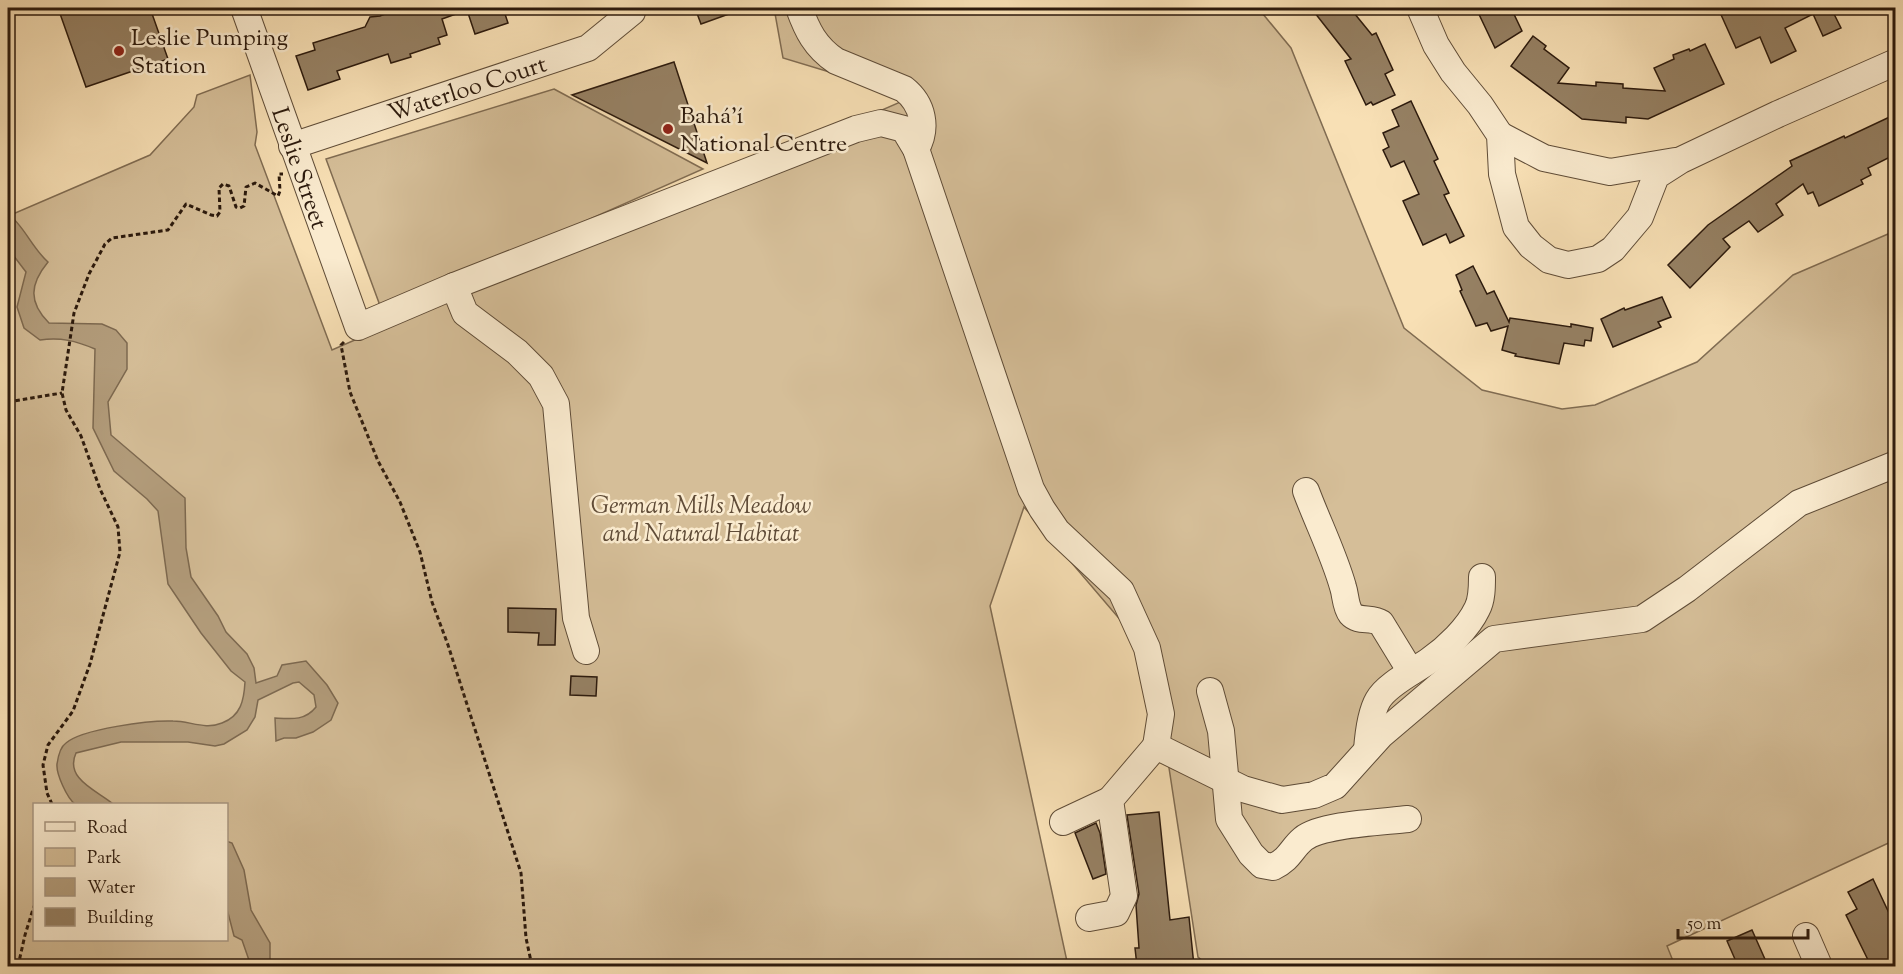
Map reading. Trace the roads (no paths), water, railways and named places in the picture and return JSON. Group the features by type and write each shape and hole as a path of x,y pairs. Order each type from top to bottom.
{"street":[{"name":"Leslie Street","path":"244,8 358,327 454,285"},
{"path":"799,8 811,37 826,55 836,62 904,89 913,97 922,113 923,121 921,140 916,149"},
{"path":"1420,8 1436,45 1453,72 1480,105 1500,135 1544,158 1610,172 1681,160"},
{"name":"Waterloo Court","path":"292,146 588,48 632,12"},
{"path":"1500,135 1502,174 1516,227 1531,246 1549,260 1568,265 1598,259 1613,249 1641,217 1656,176 1681,160 1896,62"},
{"path":"586,651 576,618 556,404 541,376 517,352 465,313 454,285 856,129 881,123 904,129 916,149 1031,489 1057,531 1121,591 1147,648 1161,714 1156,746 1110,800 1063,822"},
{"path":"1156,746 1243,789 1282,800 1314,795 1335,786 1381,735 1494,639 1642,619 1687,589 1799,503 1896,464"},
{"path":"1306,491 1343,587 1347,607 1356,617 1377,620 1381,623 1411,672"},
{"path":"1367,750 1368,733 1378,699 1401,678 1431,659 1462,630 1478,608 1482,577"},
{"path":"1210,691 1221,730 1229,819 1251,854 1262,865 1273,867 1279,864 1304,838 1327,829 1408,819"},
{"path":"1089,918 1116,913 1124,896 1110,800"},
{"path":"1806,936 1819,966"}],"water":[{"path":"8,214 48,262 38,278 34,293 37,308 49,323 102,324 116,330 127,343 127,369 108,402 111,435 185,498 186,548 191,577 218,616 226,632 247,654 254,668 256,683 277,676 282,665 306,661 327,685 338,703 331,720 313,732 296,738 276,741 275,718 302,717 316,707 314,695 299,682 293,683 258,700 255,717 247,730 224,744 215,746 188,742 121,742 76,753 74,762 78,777 112,803 74,803 72,801 58,774 59,755 66,743 86,734 133,724 179,721 210,726 222,723 233,716 240,707 245,682 231,671 201,633 168,584 158,511 114,471 93,428 95,349 68,340 40,340 24,328 17,307 26,272 10,251 8,254"},
{"path":"228,842 232,843 244,870 251,910 270,943 270,966 251,966 242,940 234,936 228,913"}],"place":[{"name":"Leslie Pumping Station","path":"119,51"},
{"name":"Bahá'í National Centre","path":"668,129"}],"park label":[{"name":"German Mills Meadow and Natural Habitat","path":"701,519"}]}
